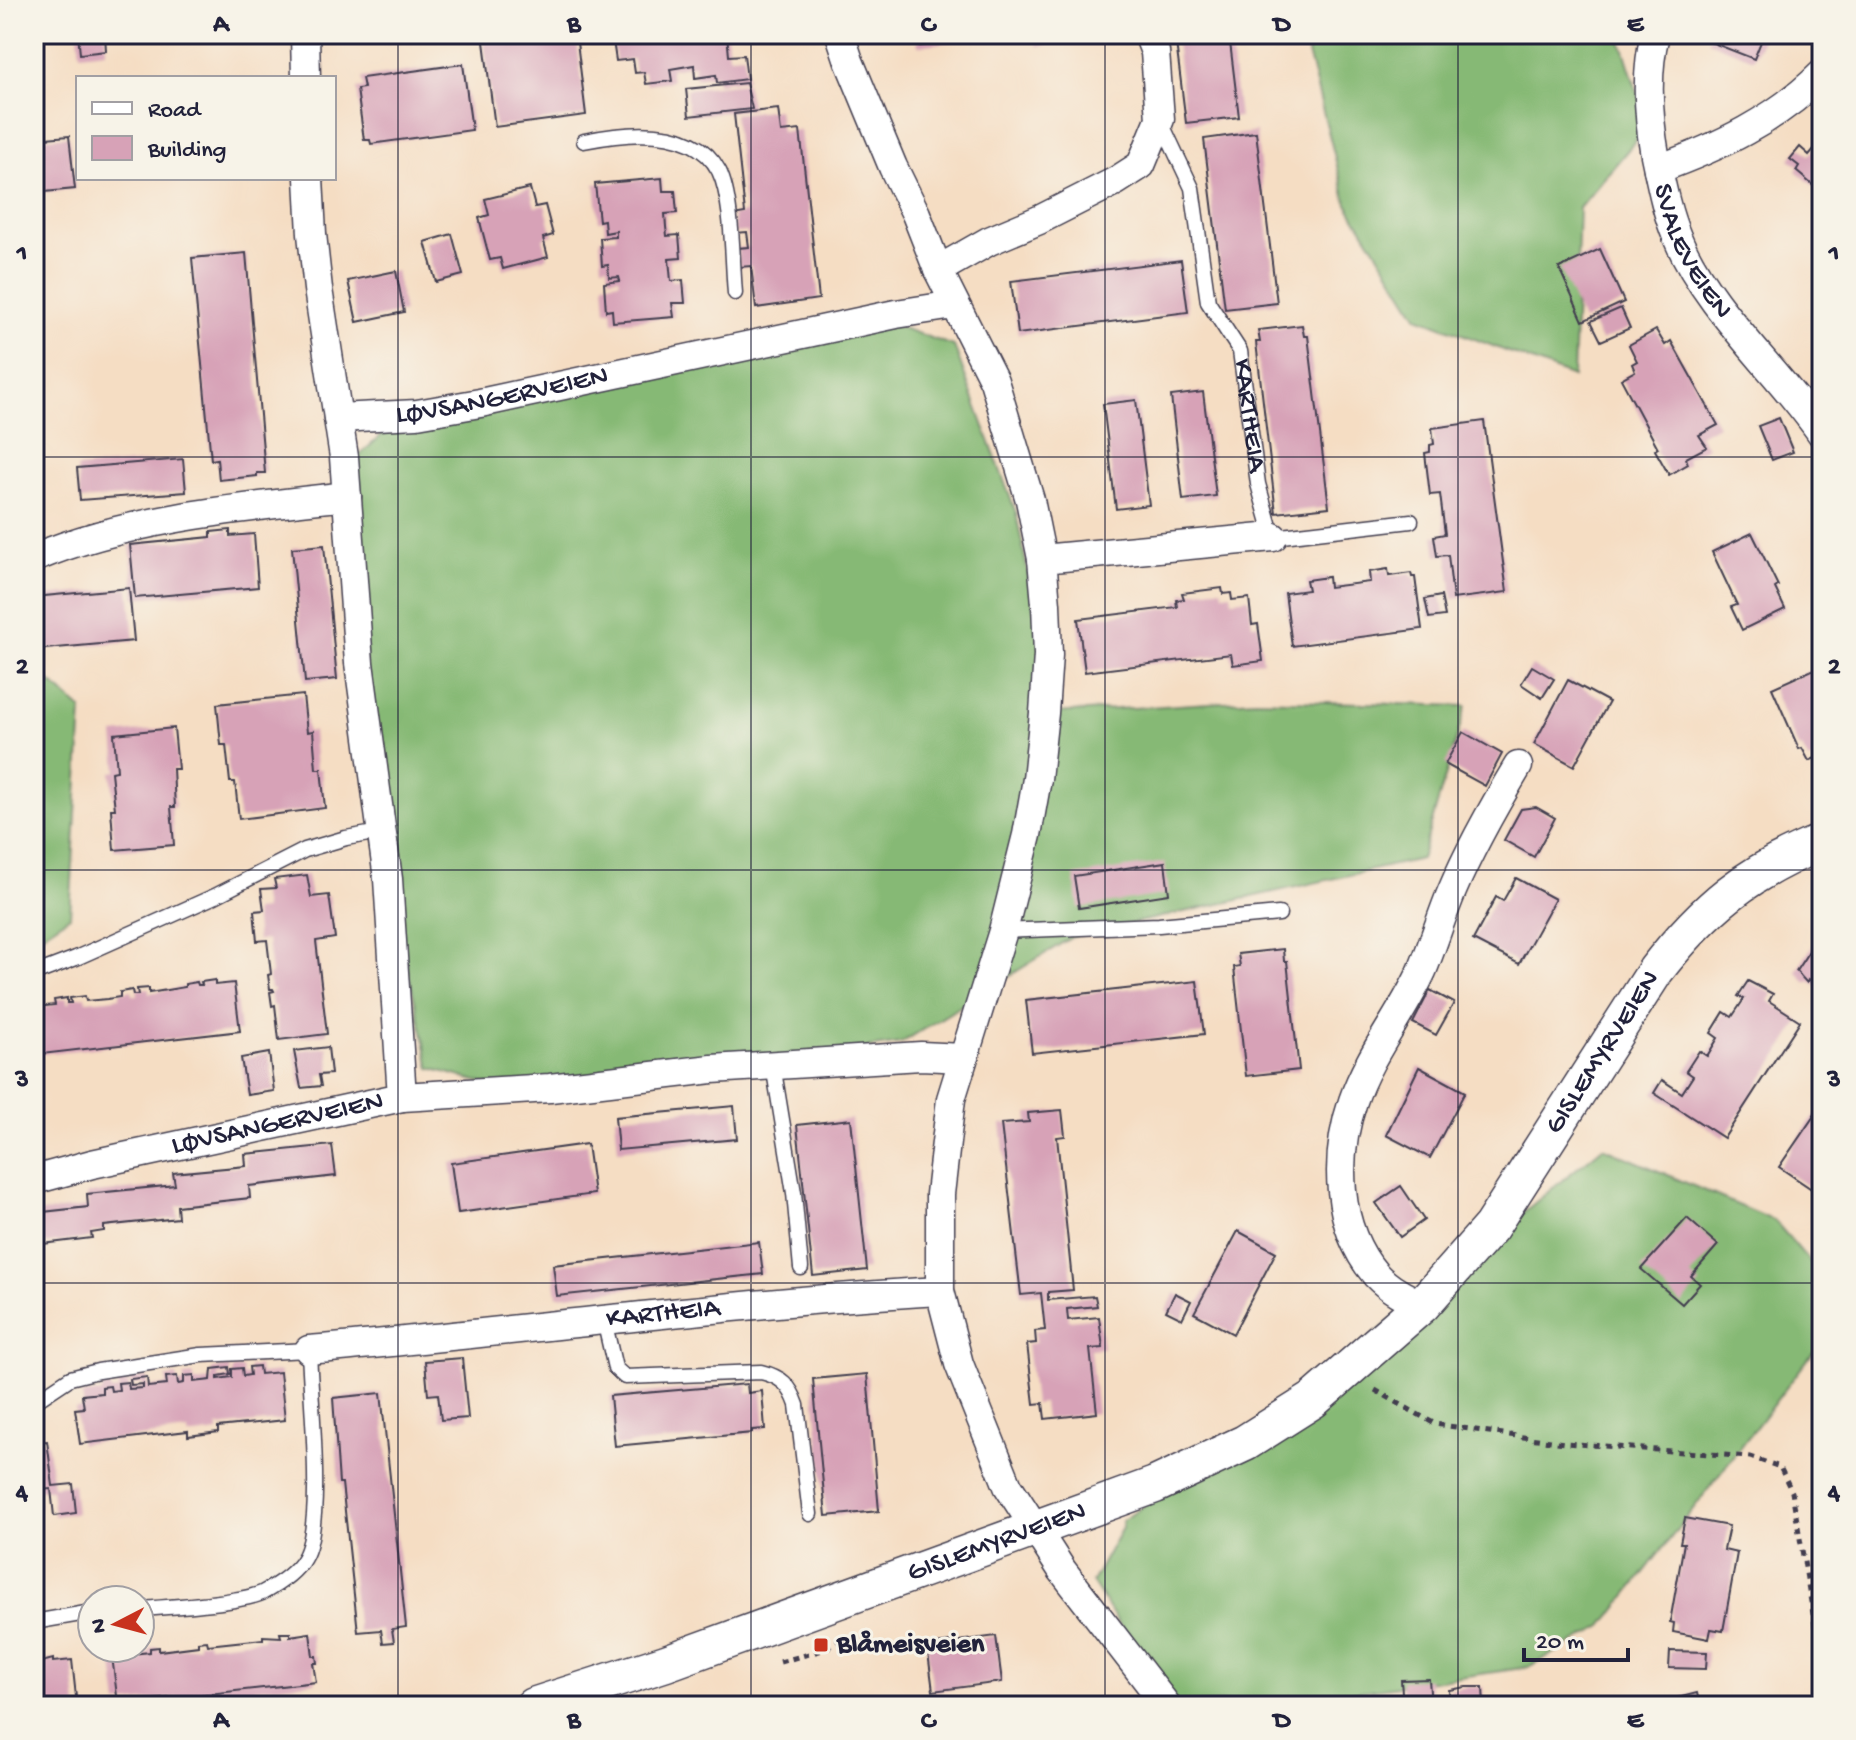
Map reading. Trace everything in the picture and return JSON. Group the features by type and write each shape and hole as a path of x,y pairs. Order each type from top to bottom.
{"street":[{"path":"305,34 306,76"},
{"path":"840,34 854,74 938,270 994,381 1030,500 1042,559 1048,655 1037,779 1027,835 1003,931 951,1099 943,1163 938,1254 940,1291 959,1364 1008,1486 1035,1531 1097,1617 1167,1706"},
{"name":"KARTHEIA","path":"938,270 989,241 1116,181 1141,165 1160,119 1155,52 1148,34"},
{"name":"SVALEVEIEN","path":"1655,34 1649,58 1648,98 1658,169 1678,241 1718,304 1822,434"},
{"path":"1658,169 1744,132 1780,111 1822,74"},
{"name":"LØVSANGERVEIEN","path":"34,1180 92,1164 402,1097 388,879 359,663 347,496 318,289 309,180"},
{"name":"LØVSANGERVEIEN","path":"338,418 417,414 666,365 896,314 954,305"},
{"path":"34,558 86,538 130,527 347,496"},
{"path":"1042,559 1273,537"},
{"path":"1422,1305 1398,1293 1376,1274 1355,1237 1345,1215 1340,1177 1344,1135 1354,1099 1375,1054 1421,972 1453,889 1518,766"},
{"name":"GISLEMYRVEIEN","path":"533,1706 666,1663 1155,1485 1245,1443 1313,1400 1422,1305 1491,1227 1656,970 1678,942 1729,892 1754,874 1822,842"},
{"path":"402,1097 550,1088 712,1069 921,1056 963,1058"},
{"name":"KARTHEIA","path":"604,1320 773,1302 940,1291"},
{"path":"309,1350 604,1320"}],"lane":[{"name":"KARTHEIA","path":"1160,119 1192,188 1208,302 1240,351 1258,484 1273,537"},
{"path":"584,141 631,135 671,136 699,147 719,171 728,206 735,293"},
{"path":"1273,537 1411,521"},
{"path":"34,974 215,896 305,850 380,832"},
{"path":"1003,931 1159,925 1279,914"},
{"path":"773,1065 792,1178 801,1268"},
{"name":"KARTHEIA","path":"604,1320 615,1368 625,1377 761,1372 776,1375 785,1382 797,1405 810,1514"},
{"path":"34,1402 70,1378 98,1371 201,1355 309,1350 315,1477 313,1520 305,1557 286,1578 259,1594 156,1607"},
{"path":"34,1622 76,1615"}],"path":[{"path":"1382,1377 1371,1388 1435,1424 1564,1443 1750,1457 1780,1467 1792,1492 1816,1631 1822,1642"},
{"path":"778,1663 823,1650 845,1636"}],"green space":[{"path":"1303,34 1619,34 1648,126 1579,208 1573,377 1418,317 1347,204"},
{"path":"865,315 954,346 1016,513 1056,713 1255,700 1466,706 1421,859 1072,937 901,1043 710,1071 507,1090 430,1068 385,868 347,467 399,419"},
{"path":"40,673 82,710 70,916 34,940 34,674"},
{"path":"1603,1147 1775,1221 1822,1276 1822,1341 1603,1626 1529,1667 1322,1697 1171,1705 1092,1582 1123,1526 1122,1521 1287,1406"}],"building":[{"path":"78,34 105,34 106,51 80,54"},
{"path":"483,34 576,34 586,115 495,127"},
{"path":"612,34 727,34 729,56 744,55 747,79 717,83 716,75 695,78 694,65 670,69 672,81 646,84 644,72 635,73 633,59 616,61"},
{"path":"917,34 993,34 993,36 918,46"},
{"path":"1036,34 1083,34 1084,40 1037,46"},
{"path":"1175,34 1229,34 1239,117 1186,123"},
{"path":"1711,34 1764,34 1754,59 1708,41"},
{"path":"463,64 472,130 371,144 370,140 364,140 357,89 364,88 362,78"},
{"path":"746,83 752,109 689,116 686,89"},
{"path":"778,109 781,132 800,130 819,299 756,308 751,266 739,267 737,248 749,247 747,232 735,233 733,215 745,213 734,114"},
{"path":"1256,132 1277,303 1225,309 1204,139"},
{"path":"69,136 75,189 34,193 34,139"},
{"path":"1822,140 1822,193 1796,171 1799,166 1790,159 1800,147 1809,155"},
{"path":"662,178 663,191 675,191 677,213 665,214 666,227 667,236 679,235 681,258 669,259 671,281 683,280 685,303 672,303 674,317 613,322 612,310 606,311 604,283 620,281 619,277 609,278 608,265 602,266 600,238 616,237 616,231 605,233 604,220 599,221 595,184"},
{"path":"530,188 535,207 545,205 553,235 543,238 548,257 503,269 500,258 490,260 479,218 489,215 485,199"},
{"path":"452,234 463,275 436,282 425,242"},
{"path":"1600,249 1624,302 1583,321 1559,268"},
{"path":"246,253 265,473 219,480 217,459 211,460 192,258"},
{"path":"1181,260 1188,312 1018,334 1011,281"},
{"path":"396,271 404,312 357,322 348,281"},
{"path":"1621,308 1630,328 1601,341 1591,321"},
{"path":"1302,325 1304,336 1308,336 1329,507 1276,513 1256,342 1260,342 1258,330"},
{"path":"1656,330 1665,345 1671,341 1718,425 1699,435 1707,447 1686,458 1688,464 1669,475 1621,379 1635,371 1632,364 1637,361 1629,345"},
{"path":"1203,392 1216,496 1183,500 1171,396"},
{"path":"1136,400 1149,505 1116,509 1103,404"},
{"path":"1779,418 1793,452 1772,460 1758,426"},
{"path":"1484,421 1507,592 1453,599 1448,555 1437,556 1434,536 1445,534 1440,494 1430,495 1425,453 1430,452 1430,445 1434,444 1432,428"},
{"path":"183,459 186,492 80,500 77,468"},
{"path":"230,530 230,536 254,534 258,587 135,598 130,545 211,537 211,532"},
{"path":"1752,533 1778,586 1775,588 1785,609 1742,630 1731,607 1737,605 1712,552"},
{"path":"324,545 337,679 305,682 292,548"},
{"path":"1388,569 1389,576 1411,573 1415,577 1422,629 1292,646 1285,593 1308,590 1306,580 1328,577 1329,587 1370,582 1369,572"},
{"path":"129,588 134,641 34,650 34,597"},
{"path":"1222,588 1223,594 1231,593 1232,600 1249,598 1252,625 1258,624 1263,661 1233,665 1231,654 1085,672 1078,619 1177,607 1176,600 1184,599 1182,593"},
{"path":"1441,596 1445,616 1429,618 1425,599"},
{"path":"1532,666 1554,679 1542,698 1521,684"},
{"path":"1819,667 1822,674 1822,755 1809,761 1802,748 1799,749 1772,688"},
{"path":"1568,680 1609,702 1574,766 1534,744"},
{"path":"303,695 307,732 313,731 316,769 321,769 325,808 239,819 235,782 230,782 226,745 221,745 217,704"},
{"path":"174,728 178,769 173,769 175,807 171,807 174,845 114,850 111,809 115,809 111,772 117,771 114,734"},
{"path":"1463,732 1502,754 1485,786 1445,764"},
{"path":"1536,807 1555,818 1534,857 1504,840 1521,809"},
{"path":"1165,862 1169,894 1079,908 1074,876"},
{"path":"307,875 311,897 329,895 335,938 316,941 327,1034 279,1040 275,1005 272,1006 270,992 274,991 270,989 268,975 271,974 267,940 257,941 254,911 264,910 261,889 276,888 274,879"},
{"path":"1516,878 1555,899 1519,964 1473,940 1496,897 1503,901"},
{"path":"1822,944 1822,988 1808,980 1807,983 1796,971 1813,945 1819,949"},
{"path":"1283,949 1299,1070 1246,1076 1234,967 1240,966 1238,954"},
{"path":"215,980 215,985 234,983 240,1031 42,1054 37,1007 55,1005 54,1000 67,998 67,1003 71,1003 70,998 85,996 86,1001 107,999 120,997 120,992 132,990 133,995 138,995 137,989 149,988 149,993"},
{"path":"1197,981 1204,1034 1032,1053 1026,1000"},
{"path":"1748,981 1773,994 1769,1001 1800,1021 1724,1138 1654,1093 1662,1080 1682,1093 1693,1076 1686,1071 1699,1051 1707,1056 1718,1038 1711,1033 1724,1012 1732,1017 1744,999 1738,996"},
{"path":"1430,990 1454,1003 1436,1035 1413,1023"},
{"path":"328,1047 331,1074 319,1075 321,1086 301,1088 294,1051"},
{"path":"269,1053 274,1091 247,1095 241,1058"},
{"path":"1419,1067 1465,1092 1430,1158 1386,1135"},
{"path":"734,1106 737,1139 618,1150 615,1117"},
{"path":"1062,1110 1065,1136 1057,1137 1073,1290 1048,1292 1048,1300 1095,1296 1097,1306 1067,1309 1068,1320 1099,1317 1103,1348 1090,1349 1097,1413 1045,1419 1043,1403 1034,1404 1027,1344 1036,1343 1035,1331 1045,1330 1041,1293 1021,1295 1001,1124 1029,1122 1028,1113"},
{"path":"1816,1113 1822,1117 1822,1196 1779,1167"},
{"path":"851,1119 867,1270 813,1276 797,1125"},
{"path":"587,1144 594,1194 458,1213 451,1163"},
{"path":"332,1145 336,1176 249,1186 250,1198 177,1206 178,1218 104,1226 104,1231 91,1233 92,1238 34,1245 34,1213 88,1207 87,1194 175,1185 173,1173 246,1166 245,1154"},
{"path":"1401,1186 1424,1220 1400,1237 1376,1203"},
{"path":"1687,1218 1718,1245 1691,1276 1700,1284 1682,1304 1641,1269"},
{"path":"1238,1231 1276,1252 1233,1334 1194,1313"},
{"path":"759,1242 763,1274 557,1296 553,1265"},
{"path":"1175,1293 1191,1301 1182,1319 1166,1311"},
{"path":"462,1358 468,1418 441,1420 438,1394 428,1395 425,1361"},
{"path":"259,1366 260,1374 280,1372 285,1420 218,1427 218,1432 188,1436 188,1431 80,1444 75,1409 84,1408 82,1395 102,1393 102,1387 119,1390 118,1383 128,1382 129,1389 143,1388 143,1384 131,1385 130,1379 147,1377 148,1387 167,1385 166,1377 177,1376 178,1384 184,1383 184,1376 194,1375 194,1382 211,1380 212,1369 229,1367 230,1374 218,1376 218,1379 232,1377 232,1369 242,1368 243,1376 250,1375 249,1367"},
{"path":"867,1374 879,1511 826,1516 813,1379"},
{"path":"747,1384 748,1393 762,1391 765,1429 752,1430 752,1433 615,1446 610,1396"},
{"path":"381,1393 406,1627 392,1629 394,1642 383,1643 381,1630 358,1632 342,1483 339,1483 333,1398"},
{"path":"47,1441 53,1486 73,1484 76,1513 54,1516 51,1489 38,1490 40,1507 34,1508 34,1442"},
{"path":"1685,1518 1729,1526 1724,1550 1737,1553 1723,1631 1711,1629 1709,1639 1673,1632 1674,1623 1670,1622 1684,1543 1680,1543"},
{"path":"280,1633 290,1633 290,1636 310,1633 317,1663 313,1663 316,1682 118,1704 113,1664 156,1664 156,1647 159,1647 159,1651 198,1646 198,1642 207,1641 208,1645 263,1639 263,1636 281,1637"},
{"path":"996,1636 1002,1682 933,1691 927,1645"},
{"path":"1670,1651 1707,1652 1706,1669 1669,1668"},
{"path":"53,1659 53,1662 72,1660 77,1706 34,1706 34,1664"},
{"path":"1429,1679 1431,1706 1403,1706 1401,1680"},
{"path":"1483,1687 1484,1706 1450,1706 1449,1690"},
{"path":"1697,1693 1700,1706 1667,1706 1666,1701"}],"place":[{"name":"Blåmeisveien","path":"821,1645"}]}
